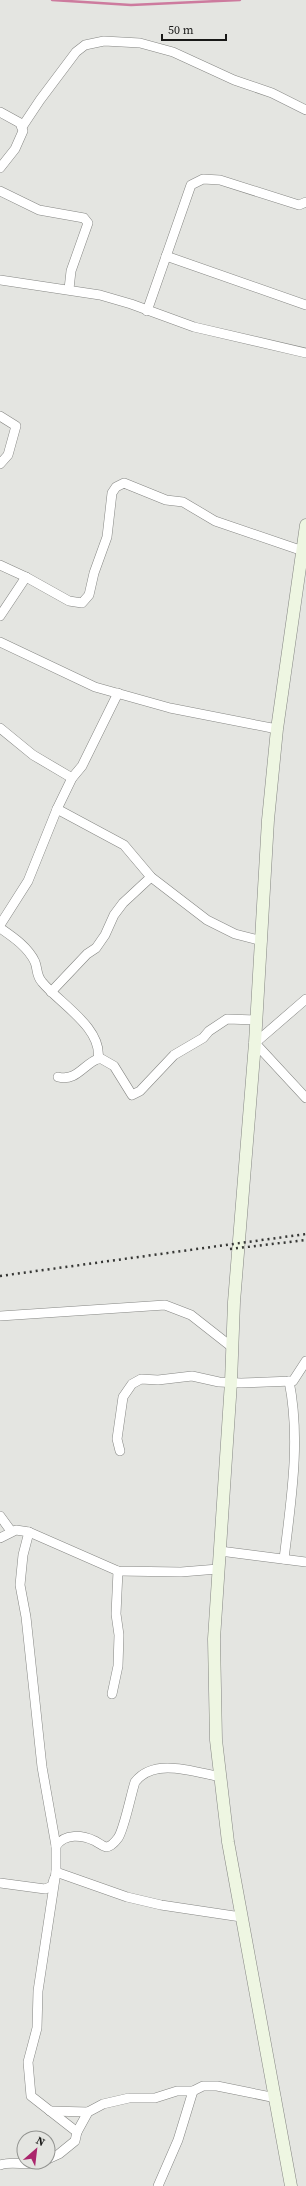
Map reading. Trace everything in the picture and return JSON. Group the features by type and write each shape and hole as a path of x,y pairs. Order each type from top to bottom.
{"main road":[{"path":"290,2186 276,2098 228,1842 216,1740 214,1639 231,1382 234,1302 255,1042 268,820 277,729 306,525"}],"street":[{"path":"0,168 15,149 22,136 22,127 76,52 85,45 104,40 140,43 173,52 234,80 272,93 306,110"},
{"path":"0,112 20,123 22,127"},
{"path":"147,311 191,185 203,179 220,180 299,205 306,202"},
{"path":"0,191 39,210 84,218 88,223 71,270 69,289"},
{"path":"166,256 306,304"},
{"path":"0,280 69,289 100,295 194,328 306,353"},
{"path":"0,416 16,426 8,456 0,464"},
{"path":"0,565 26,577 69,601 82,603 86,599 107,537 112,493 116,487 124,483 166,500 183,502 214,521 303,551"},
{"path":"0,616 26,577"},
{"path":"0,642 95,687 170,708 277,729"},
{"path":"98,1059 99,1048 90,1029 51,992 37,976 35,964 30,955 17,940 0,926 28,881 72,778 82,766 118,693"},
{"path":"0,728 33,755 72,778"},
{"path":"58,808 124,845 151,877 207,920 236,934 262,941"},
{"path":"51,992 87,954 96,948 105,935 114,915 124,903 151,877"},
{"path":"306,998 255,1042 306,1098"},
{"path":"58,1078 65,1079 76,1075 98,1059 104,1059 114,1066 132,1096 140,1091 174,1055 203,1038 209,1031 227,1019 256,1020"},
{"path":"0,1316 165,1305 191,1315 233,1348"},
{"path":"120,1450 117,1439 123,1397 126,1391 137,1380 192,1376 231,1382 293,1381 306,1361"},
{"path":"284,1559 293,1481 294,1452 294,1404 289,1381"},
{"path":"0,1516 11,1531"},
{"path":"0,1538 11,1531 16,1530 30,1532 118,1571 181,1572 218,1569"},
{"path":"30,1532 23,1555 20,1584 26,1617 42,1767 56,1846 56,1872 38,1991 37,2028 28,2062 30,2096 77,2132"},
{"path":"220,1551 306,1562"},
{"path":"112,1694 118,1666 119,1635 116,1614 118,1571"},
{"path":"56,1846 62,1839 68,1836 86,1837 102,1846 112,1845 121,1832 135,1782 140,1775 154,1768 168,1768 221,1777"},
{"path":"56,1872 127,1897 161,1906 241,1917"},
{"path":"0,1883 49,1888 56,1872"},
{"path":"56,2154 75,2141 77,2132 88,2112 94,2107 129,2098 155,2098 177,2091 193,2091 203,2086 217,2086 276,2098"},
{"path":"158,2186 178,2140 193,2091"},
{"path":"50,2111 88,2112"},
{"path":"0,2165 7,2162 16,2163"}],"waterway":[{"path":"52,0 131,5 240,0"}],"railway":[{"path":"0,1276 306,1234"},
{"path":"230,1249 306,1240"}]}
